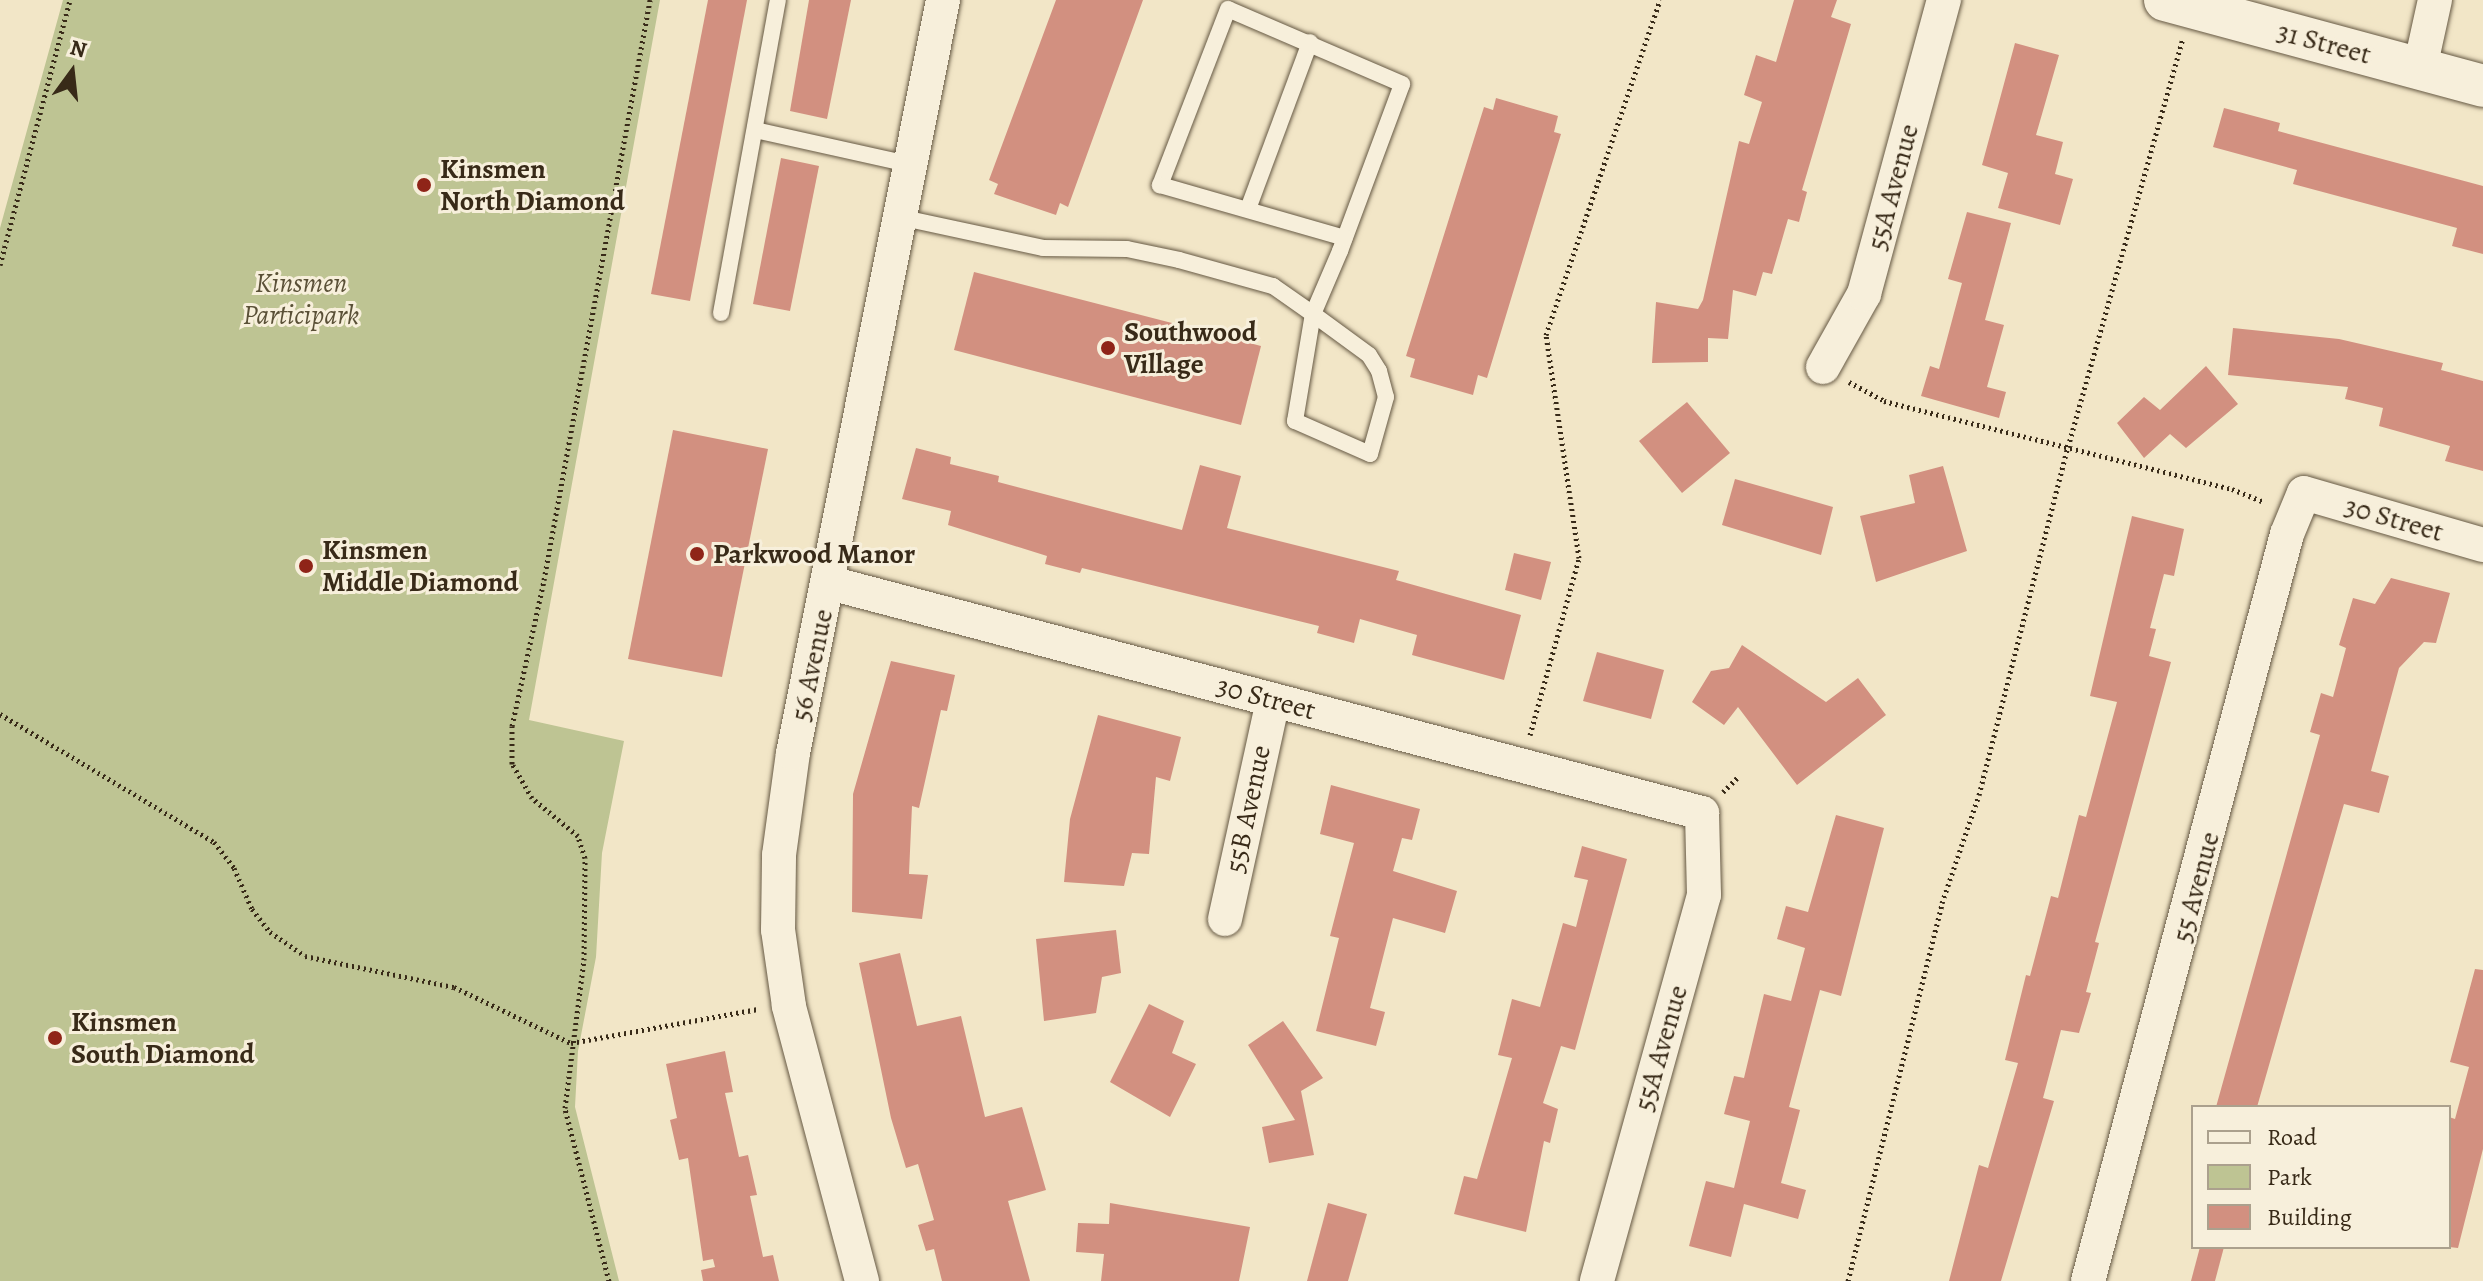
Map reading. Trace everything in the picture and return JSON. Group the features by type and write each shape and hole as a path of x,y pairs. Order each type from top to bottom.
{"street":[{"name":"56 Avenue","path":"862,1281 789,1006 778,930 779,855 793,753 830,583 908,164 943,0"},
{"name":"55A Avenue","path":"1823,367 1864,294 1944,0"},
{"name":"31 Street","path":"2165,0 2483,86"},
{"path":"2420,68 2435,0"},
{"name":"30 Street","path":"2304,493 2483,545"},
{"name":"55 Avenue","path":"2088,1281 2287,534 2304,493"},
{"name":"30 Street","path":"830,583 1702,813"},
{"name":"55B Avenue","path":"1225,919 1273,700"},
{"name":"55A Avenue","path":"1597,1281 1704,895 1702,813"}],"lane":[{"path":"721,313 778,0"},
{"path":"899,217 1043,248 1127,249 1273,286 1313,314 1369,355 1379,371 1386,397 1370,454 1295,421 1313,314 1345,238 1402,84 1228,9 1160,185 1345,238"},
{"path":"1248,209 1310,42"},
{"path":"755,130 908,164"}],"path":[{"path":"0,265 70,0"},
{"path":"609,1281 565,1108 584,960 585,858 578,836 532,798 512,764 512,726 544,580 650,0"},
{"path":"1531,729 1579,558 1546,335 1660,0"},
{"path":"1848,1281 1942,903 1979,795 2068,447 2183,40"},
{"path":"1884,401 2232,489"},
{"path":"0,714 214,842 261,921 305,956 454,987 571,1043 748,1010"}],"green space":[{"name":"Kinsmen Participark","path":"63,0 660,0 529,720 624,741 602,853 596,957 578,1051 575,1107 619,1281 0,1281 0,228"}],"building":[{"path":"708,0 747,0 690,301 651,294"},
{"path":"809,0 851,0 827,119 790,111"},
{"path":"1056,0 1143,0 1068,207 1060,203 1056,215 994,194 998,184 989,180"},
{"path":"1794,0 1837,0 1831,17 1851,24 1802,190 1807,192 1799,222 1788,219 1772,274 1763,272 1756,296 1733,290 1728,339 1708,338 1708,362 1652,363 1656,302 1698,309 1703,300 1739,141 1749,144 1762,102 1744,95 1756,55 1776,62"},
{"path":"2015,43 2059,55 2036,135 2063,142 2055,174 2073,179 2060,225 1998,208 2008,173 1982,165"},
{"path":"1496,98 1558,116 1554,132 1561,134 1487,378 1478,375 1473,395 1410,377 1415,359 1406,356 1484,107 1493,110"},
{"path":"2224,108 2280,123 2278,131 2483,186 2483,254 2452,246 2457,228 2293,184 2297,170 2213,147"},
{"path":"781,158 819,166 790,311 753,304"},
{"path":"1967,212 2011,223 1985,320 2004,325 1987,387 2006,392 1999,418 1921,396 1930,366 1939,369 1962,283 1948,279"},
{"name":"Southwood Village","path":"974,272 1261,346 1241,425 954,350"},
{"path":"2233,328 2339,339 2443,363 2441,370 2483,381 2483,471 2445,461 2450,446 2379,426 2383,408 2345,399 2348,387 2228,375"},
{"path":"2206,366 2238,404 2186,448 2170,434 2144,458 2117,423 2144,397 2160,410"},
{"path":"1687,402 1730,453 1682,493 1639,441"},
{"name":"Parkwood Manor","path":"673,430 768,449 722,677 628,659"},
{"path":"916,448 951,457 950,464 999,476 998,482 1182,530 1200,465 1241,476 1227,528 1399,571 1396,580 1521,615 1504,680 1412,655 1417,635 1360,619 1354,643 1317,633 1319,626 1082,568 1080,573 1045,564 1047,556 948,525 951,511 902,499"},
{"path":"1943,466 1967,551 1876,582 1860,516 1915,503 1909,475"},
{"path":"1735,479 1833,507 1821,555 1722,525"},
{"path":"2132,516 2184,529 2174,576 2164,574 2150,628 2156,629 2149,656 2171,662 2095,942 2099,943 2086,992 2091,993 2079,1033 2061,1030 2043,1098 2054,1101 2001,1281 1949,1281 1979,1165 1988,1168 2018,1063 2005,1060 2026,975 2030,976 2051,896 2058,898 2079,815 2086,817 2117,702 2090,696"},
{"path":"1514,553 1551,562 1541,600 1505,590"},
{"path":"2391,578 2450,593 2436,643 2424,642 2399,668 2371,771 2389,776 2379,813 2344,804 2258,1105 2217,1105 2320,735 2310,732 2321,693 2333,697 2346,648 2339,645 2353,598 2375,604"},
{"path":"1742,645 1826,702 1858,678 1886,715 1797,785 1738,707 1724,725 1692,702 1711,671 1729,668"},
{"path":"1597,652 1664,670 1651,719 1583,701"},
{"path":"891,661 955,675 947,711 941,710 919,808 912,806 909,874 928,875 922,919 852,912 853,794"},
{"path":"1098,715 1181,737 1170,781 1156,777 1149,854 1132,853 1124,886 1064,882 1070,819"},
{"path":"1331,785 1420,809 1412,840 1402,838 1393,871 1457,891 1445,933 1393,918 1370,1008 1385,1012 1376,1046 1316,1031 1339,938 1330,936 1354,843 1320,834"},
{"path":"1836,815 1884,828 1841,996 1820,990 1789,1107 1800,1110 1781,1183 1806,1190 1798,1219 1744,1204 1731,1257 1689,1246 1706,1181 1734,1188 1750,1121 1724,1114 1734,1076 1744,1078 1764,994 1791,1001 1805,948 1777,939 1786,906 1808,912"},
{"path":"1582,846 1627,859 1575,1050 1561,1046 1543,1103 1558,1109 1550,1143 1544,1141 1526,1232 1454,1214 1464,1176 1477,1179 1512,1058 1498,1055 1512,999 1540,1007 1563,923 1576,927 1588,880 1574,877"},
{"path":"1116,930 1121,973 1102,977 1096,1013 1044,1021 1036,939"},
{"path":"900,953 917,1026 961,1016 985,1117 1022,1107 1046,1190 1008,1201 1030,1281 942,1281 934,1249 926,1251 918,1225 934,1220 918,1164 906,1168 891,1118 859,963"},
{"path":"2475,969 2483,970 2483,1149 2458,1248 2451,1247 2451,1118 2455,1119 2469,1067 2450,1062"},
{"path":"1149,1004 1184,1021 1172,1053 1196,1064 1170,1117 1110,1082"},
{"path":"1283,1021 1323,1078 1301,1091 1314,1155 1269,1163 1262,1127 1295,1120 1248,1045"},
{"path":"725,1051 733,1092 725,1093 739,1157 748,1155 757,1195 750,1196 763,1257 773,1255 779,1281 703,1281 701,1270 715,1267 713,1259 703,1261 688,1158 679,1160 670,1120 677,1118 666,1064"},
{"path":"1110,1203 1250,1227 1239,1281 1101,1281 1104,1254 1076,1252 1078,1223 1109,1224"},
{"path":"1328,1203 1367,1214 1348,1281 1307,1281"},
{"path":"2199,1249 2223,1249 2215,1281 2191,1281"}],"place":[{"name":"Kinsmen North Diamond","path":"424,185"},
{"name":"Southwood Village","path":"1108,348"},
{"name":"Parkwood Manor","path":"697,554"},
{"name":"Kinsmen Middle Diamond","path":"306,566"},
{"name":"Kinsmen South Diamond","path":"55,1038"}]}
